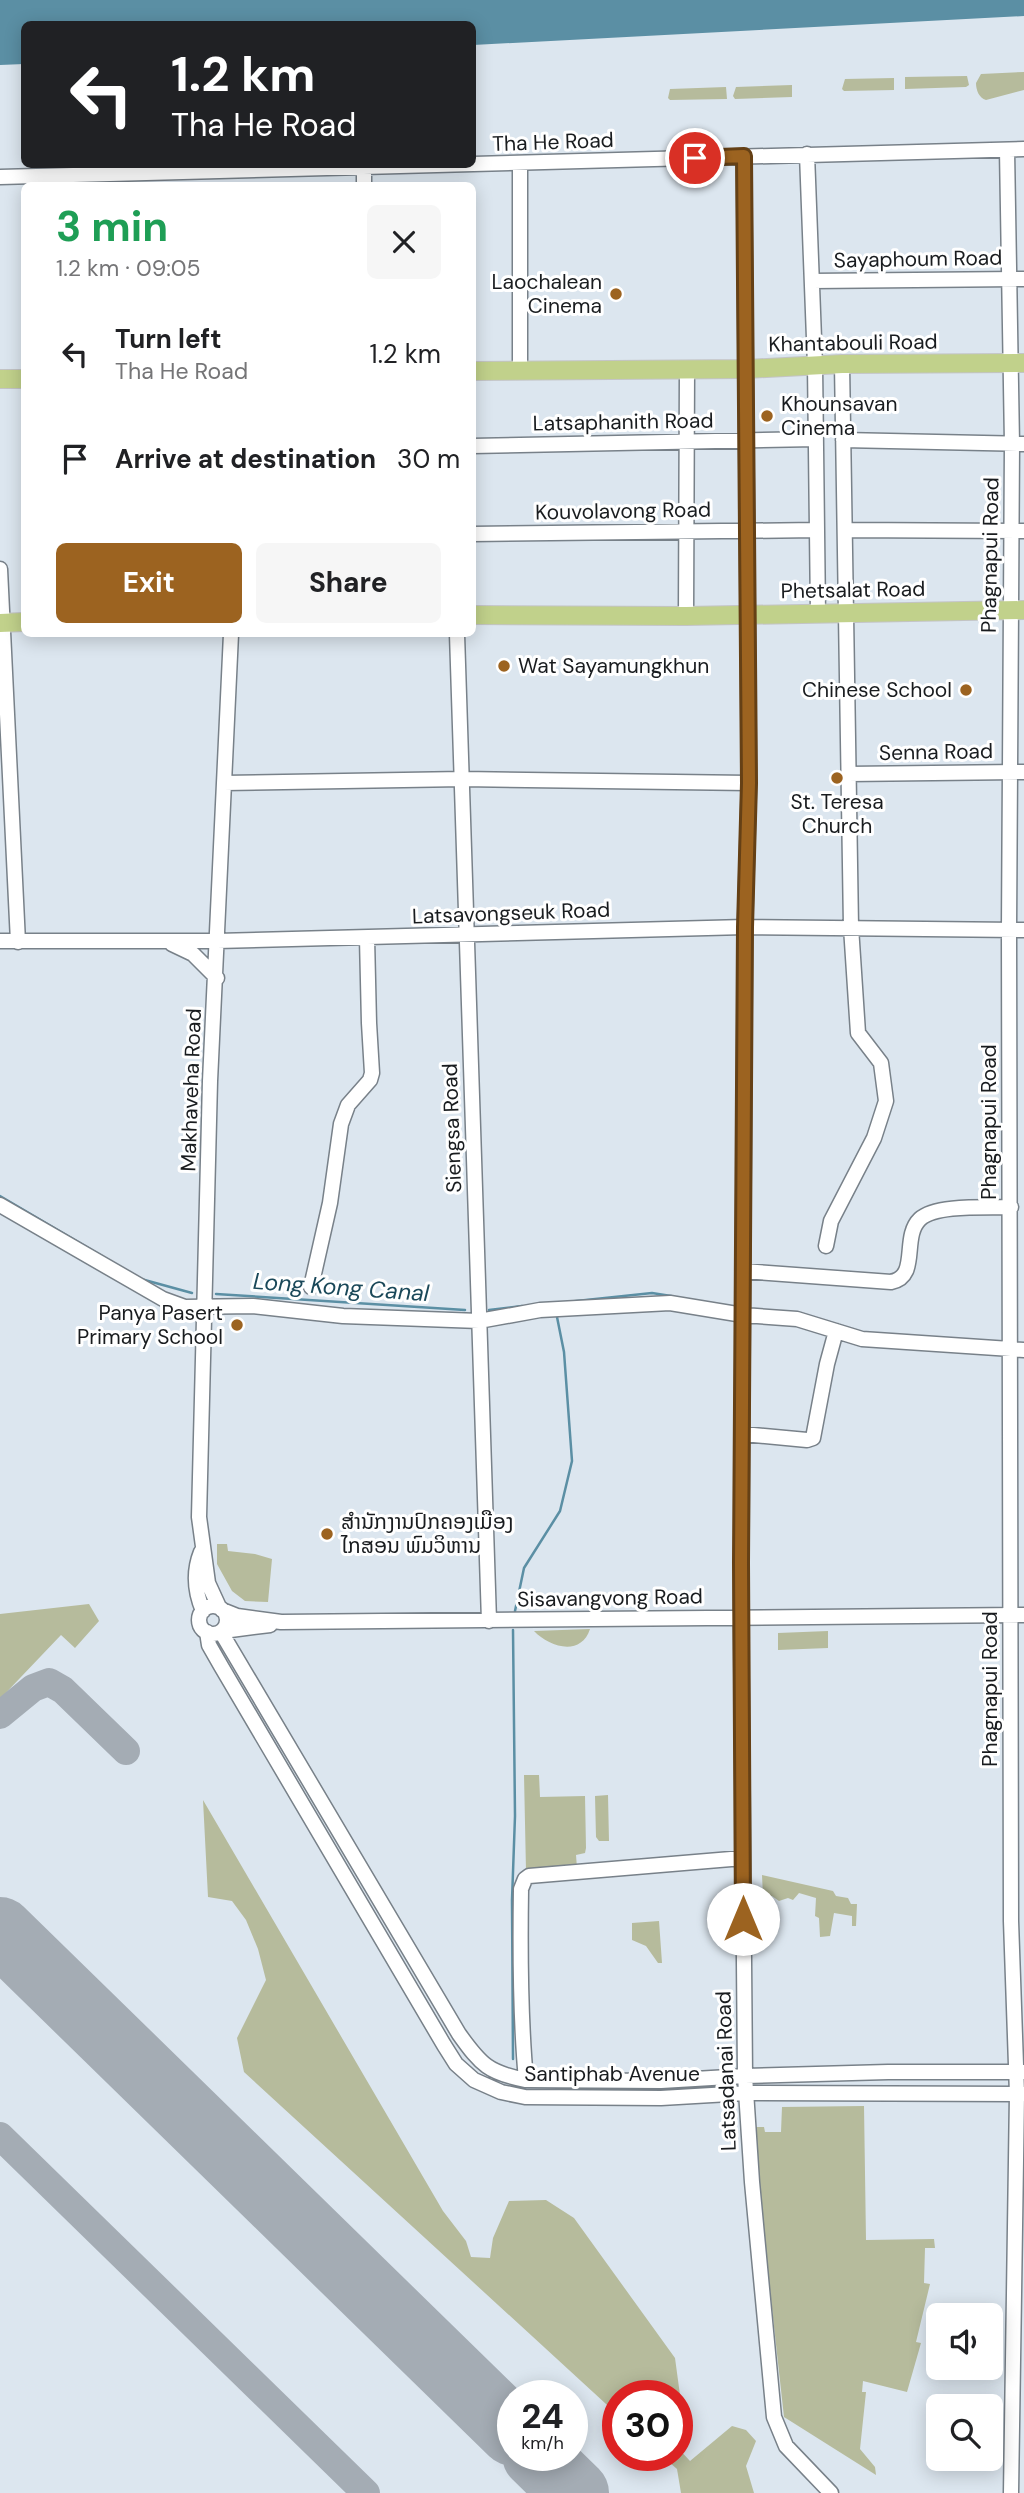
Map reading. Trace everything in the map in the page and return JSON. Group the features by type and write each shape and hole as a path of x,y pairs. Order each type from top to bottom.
{"main road":[{"name":"Khantabouli Road","path":"476,371 1017,363"},
{"path":"0,379 21,379"},
{"name":"Phetsalat Road","path":"476,615 686,616 1017,610"},
{"path":"1,623 21,622"}],"street":[{"name":"Tha He Road","path":"476,165 1024,149"},
{"name":"Phagnapui Road","path":"1007,150 1008,279 1017,363 1018,444 1016,930 1010,1207 1017,1350 1017,1615 1011,1921 1020,2094 1011,2493"},
{"path":"807,154 815,365 818,614"},
{"name":"Latsadanai Road","path":"744,156 749,783 745,927 741,1618 745,2076 775,2424 786,2446 831,2493"},
{"path":"520,164 520,369"},
{"name":"Tha He Road","path":"0,177 394,168"},
{"path":"363,169 364,182"},
{"path":"240,170 240,182"},
{"name":"Sayaphoum Road","path":"812,281 1024,279"},
{"path":"825,1246 831,1221 874,1138 886,1101 881,1063 858,1032 851,928 842,364"},
{"path":"686,616 687,369"},
{"name":"Latsaphanith Road","path":"476,446 816,439"},
{"path":"844,440 1018,444"},
{"name":"Kouvolavong Road","path":"476,534 817,530"},
{"path":"845,530 1018,531"},
{"path":"0,569 18,942"},
{"name":"Makhaveha Road","path":"220,1608 208,1583 199,1517 211,1081 231,637"},
{"name":"Siengsa Road","path":"457,637 489,1621"},
{"name":"Senna Road","path":"848,774 1017,773"},
{"path":"224,783 463,779 749,783"},
{"name":"Latsavongseuk Road","path":"0,941 218,941 745,927 1016,930"},
{"path":"311,1287 330,1203 341,1124 348,1105 370,1080 372,1073 367,938"},
{"path":"161,941 193,954 217,978"},
{"path":"0,1205 163,1300 185,1307 253,1306 343,1316 479,1321 540,1310 670,1303 743,1315 797,1319 862,1339 1017,1350"},
{"path":"743,1271 898,1281 906,1274 913,1231 920,1219 932,1213 953,1209 1010,1207"},
{"path":"743,1434 807,1440 813,1438 836,1331"},
{"path":"203,1548 198,1560 196,1589 203,1611 201,1625 217,1632 281,1622"},
{"path":"203,1611 210,1607 220,1608 237,1616 281,1622"},
{"path":"217,1632 227,1621 220,1608"},
{"name":"Sisavangvong Road","path":"281,1622 1017,1615"},
{"name":"Santiphab Avenue","path":"1020,2072 888,2072 658,2081 526,2080 506,2076 484,2066 459,2034 217,1632 209,1645 444,2045 456,2064 474,2080 501,2092 525,2097 661,2098 746,2093 1020,2094"},
{"path":"526,2080 520,1972 521,1889 525,1879 529,1876 743,1858"}],"green space":[{"path":"1024,72 1024,90 986,100 978,93 976,83 981,74"},
{"path":"967,76 969,85 966,87 905,89 905,77"},
{"path":"894,78 894,90 842,89 845,79"},
{"path":"792,85 792,97 735,99 733,96 736,87"},
{"path":"726,87 727,99 668,98 670,89"},
{"path":"217,1544 227,1544 228,1551 272,1559 268,1602 245,1601 232,1591 217,1564"},
{"path":"89,1604 99,1621 75,1648 61,1635 0,1699 0,1614"},
{"path":"590,1629 586,1638 572,1646 556,1645 534,1631"},
{"path":"828,1631 828,1648 778,1650 778,1633"},
{"path":"524,1775 539,1775 540,1797 585,1796 586,1848 585,1853 576,1855 577,1868 526,1871"},
{"path":"608,1795 609,1841 599,1841 596,1837 595,1796"},
{"path":"203,1800 443,2211 466,2241 471,2257 490,2258 493,2238 509,2201 546,2200 574,2218 675,2358 678,2380 602,2380 602,2400 588,2387 588,2380 580,2380 244,2072 237,2038 266,1980 258,1949 246,1920 232,1901 208,1897"},
{"path":"762,1875 833,1891 836,1896 848,1898 851,1904 857,1904 856,1926 852,1926 852,1916 834,1913 830,1936 820,1937 819,1918 815,1916 816,1898 799,1893 793,1900 788,1898 779,1901 772,1896 763,1896"},
{"path":"659,1921 662,1963 658,1963 646,1946 632,1940 632,1923"},
{"path":"864,2106 866,2240 934,2239 935,2248 925,2248 924,2283 930,2284 916,2342 921,2343 907,2392 863,2381 862,2392 866,2392 860,2449 875,2467 876,2475 784,2417 752,2127 764,2127 765,2132 781,2132 782,2107"},
{"path":"732,2426 746,2430 756,2441 746,2466 754,2493 681,2493 677,2471 693,2471 693,2458"}],"water":[{"path":"0,0 1024,0 1024,16 476,45 476,21 21,21 21,64 0,65"}],"waterway":[{"name":"Long Kong Canal","path":"0,1196 102,1256"},
{"name":"Long Kong Canal","path":"141,1279 192,1293"},
{"name":"Long Kong Canal","path":"567,1302 652,1293 671,1296"},
{"name":"Long Kong Canal","path":"216,1294 465,1310"},
{"name":"Long Kong Canal","path":"489,1310 522,1306"},
{"path":"515,1611 524,1568 560,1511 572,1461 564,1352 557,1317"},
{"path":"513,1630 513,2059"}],"taxiway":[{"path":"0,1715 33,1688 49,1682 63,1690 126,1751"},
{"path":"0,2136 366,2493"}],"runway":[{"path":"0,1931 497,2416"},
{"path":"552,2471 575,2493"}],"place":[{"name":"Laochalean Cinema","path":"616,294"},
{"name":"Khounsavan Cinema","path":"767,416"},
{"name":"Wat Sayamungkhun","path":"504,666"},
{"name":"Chinese School","path":"966,690"},
{"name":"St. Teresa Church","path":"837,778"},
{"name":"Panya Pasert Primary School","path":"237,1325"},
{"name":"ສຳນັກງານປົກຄອງເມືອງ ໄກສອນ ພົມວິຫານ","path":"327,1534"}],"route":[{"path":"695,158 744,156 749,783 745,927 741,1563 743,1919"}]}
